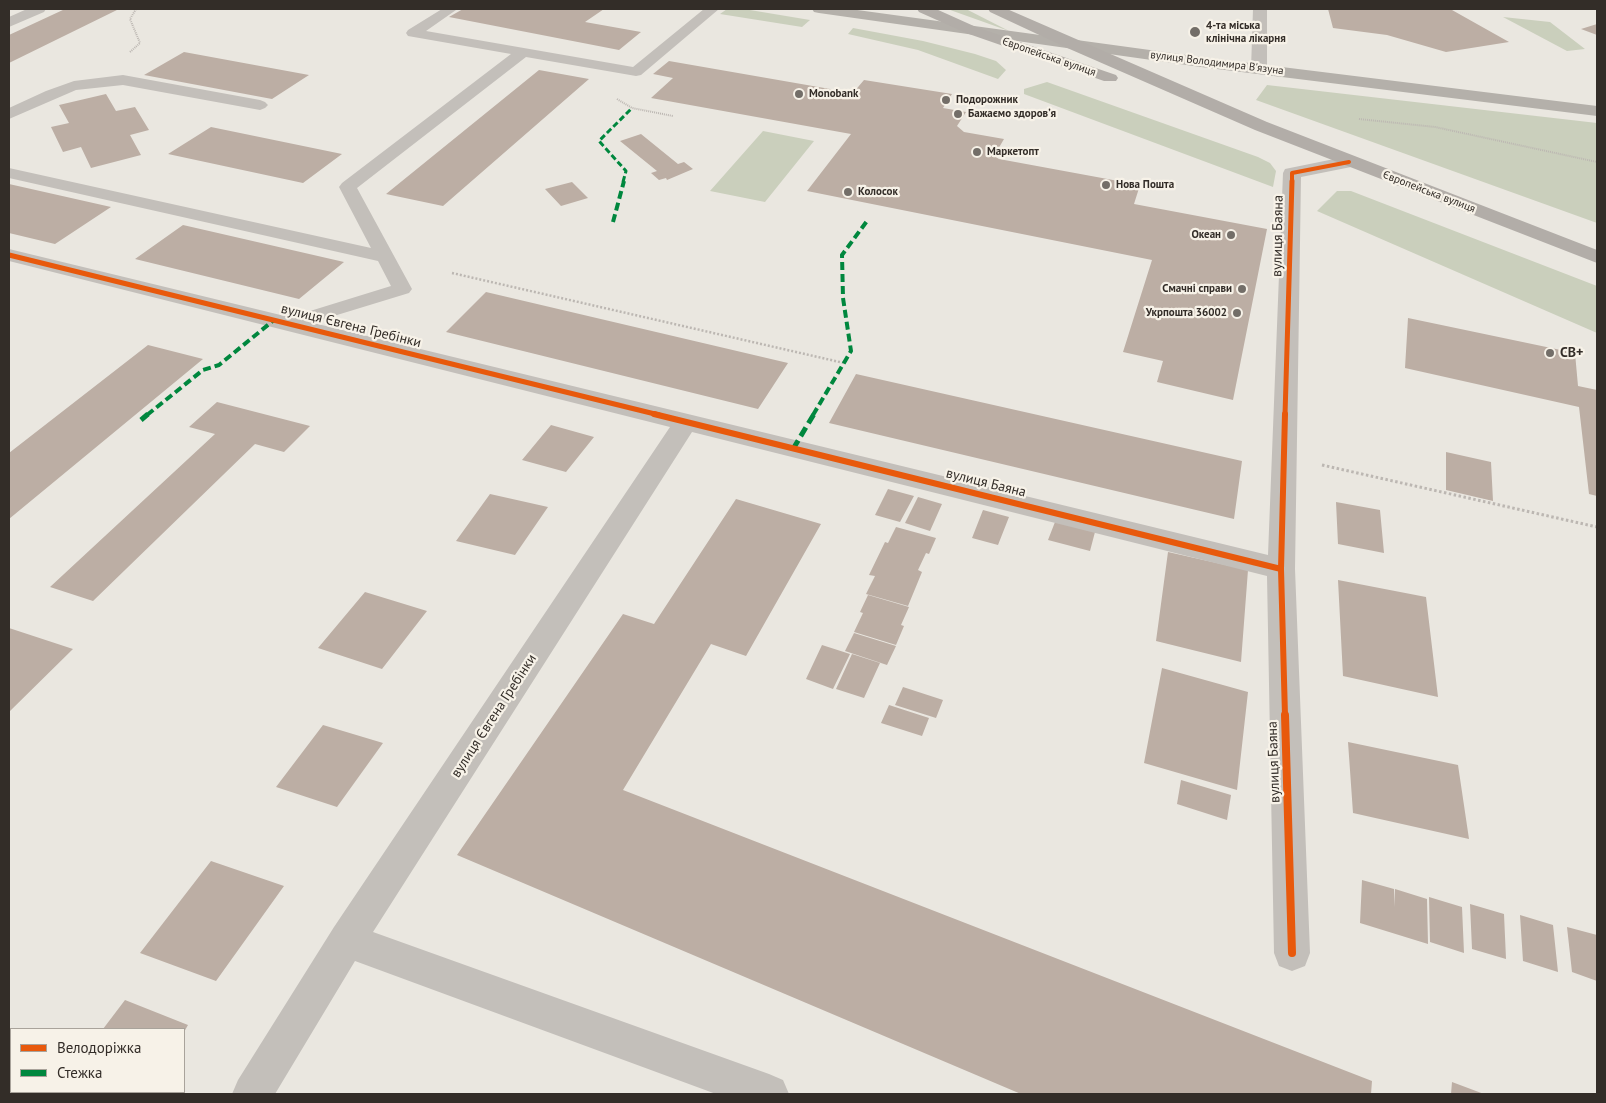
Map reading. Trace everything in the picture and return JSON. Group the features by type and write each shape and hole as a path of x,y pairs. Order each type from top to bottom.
{"main road":[{"name":"вулиця Володимира В'язуна","path":"819,9 1259,69 1597,111"},
{"name":"Європейська вулиця","path":"924,9 971,30 1062,63 1261,126"},
{"name":"Європейська вулиця","path":"995,9 1261,126 1349,162 1597,257"}],"street":[{"path":"9,23 39,9"},
{"path":"1259,69 1260,9"},
{"name":"вулиця Баяна","path":"1292,953 1281,569 1292,173 1349,162"},
{"name":"вулиця Євгена Гребінки","path":"9,254 686,422 347,940 252,1094"},
{"name":"вулиця Баяна","path":"686,422 1281,569"},
{"path":"347,940 769,1094"}],"lane":[{"path":"447,9 413,33 636,72 712,9"},
{"path":"288,324 402,290 348,187 522,53"},
{"path":"9,114 51,94 74,86 96,82 130,80 260,105"},
{"path":"9,173 386,257"}],"path":[{"path":"96,82 140,43 130,19 136,9"},
{"path":"1359,119 1435,127 1597,162"},
{"path":"452,273 844,364"},
{"path":"1284,456 1597,527"}],"green space":[{"path":"727,9 744,9 810,20 802,27 720,14"},
{"path":"948,9 966,9 1009,31 953,11"},
{"path":"1503,17 1550,22 1585,49 1567,51"},
{"path":"853,28 923,41 975,54 996,61 1006,70 998,79 918,50 848,34"},
{"path":"1047,82 1258,157 1270,163 1276,171 1273,187 1024,94 1024,89"},
{"path":"1267,85 1597,123 1597,223 1256,100"},
{"path":"763,131 814,141 765,202 710,191"},
{"path":"1337,191 1351,191 1597,286 1597,333 1317,211"}],"building":[{"path":"65,9 119,9 9,63 9,35"},
{"path":"463,9 604,9 585,22 641,32 619,50 449,17"},
{"path":"1328,9 1454,9 1452,10 1509,42 1446,52 1387,35 1333,28"},
{"path":"1597,24 1597,35 1581,29"},
{"path":"184,52 309,75 272,99 144,75"},
{"path":"669,61 853,93 864,80 952,94 943,108 966,112 957,126 964,132 1004,139 994,156 999,159 1140,185 1134,204 1267,229 1233,400 1157,382 1163,361 1123,352 1152,260 807,191 851,134 651,98 673,78 653,74"},
{"path":"539,70 589,79 443,206 386,194"},
{"path":"106,94 116,111 135,107 149,130 130,135 141,155 91,168 81,147 63,152 51,127 69,123 59,105"},
{"path":"211,127 342,154 303,183 168,154"},
{"path":"641,134 678,164 684,162 693,169 667,180 666,178 659,180 651,173 657,171 620,141"},
{"path":"572,182 588,198 561,206 545,189"},
{"path":"9,184 111,207 55,244 9,233"},
{"path":"183,225 344,262 299,299 135,259"},
{"path":"486,292 788,363 758,409 446,332"},
{"path":"1408,318 1575,353 1578,386 1597,390 1597,496 1589,494 1579,407 1405,368"},
{"path":"148,345 203,359 9,519 9,453"},
{"path":"856,374 1242,461 1234,519 829,423"},
{"path":"217,402 310,426 284,452 255,444 93,601 50,587 215,434 189,427"},
{"path":"551,425 594,437 566,472 522,460"},
{"path":"1446,452 1491,462 1493,501 1446,490"},
{"path":"888,489 914,496 900,522 875,515"},
{"path":"490,494 548,507 515,555 456,541"},
{"path":"918,497 942,504 930,531 905,523"},
{"path":"736,499 821,524 746,656 711,644 623,790 1372,1081 1371,1094 1021,1094 457,855 623,614 654,624"},
{"path":"1336,502 1380,510 1384,553 1338,544"},
{"path":"983,510 1009,517 998,545 972,538"},
{"path":"1055,522 1095,532 1090,551 1048,540"},
{"path":"896,527 936,538 929,554 926,553 918,570 922,572 908,606 866,594 875,576 869,575 885,542 888,543"},
{"path":"1168,552 1248,570 1241,662 1156,641"},
{"path":"1338,580 1426,597 1438,697 1343,676"},
{"path":"365,592 427,611 382,669 318,648"},
{"path":"868,595 909,607 901,625 904,626 896,645 854,632 863,613 860,612"},
{"path":"9,628 73,649 9,712"},
{"path":"854,633 896,646 887,665 845,651"},
{"path":"822,645 850,654 833,689 806,679"},
{"path":"852,654 880,663 864,698 836,689"},
{"path":"1162,668 1248,692 1237,790 1144,763"},
{"path":"903,687 943,700 936,718 895,705"},
{"path":"889,705 929,718 922,736 881,723"},
{"path":"323,725 383,743 337,807 276,787"},
{"path":"1348,742 1458,765 1469,839 1353,813"},
{"path":"1181,780 1231,795 1227,820 1177,804"},
{"path":"211,861 284,886 216,981 140,953"},
{"path":"1362,880 1394,889 1394,907 1395,889 1427,899 1428,944 1360,923"},
{"path":"1429,897 1462,907 1464,953 1430,942"},
{"path":"1470,904 1504,914 1506,959 1472,949"},
{"path":"1520,915 1553,925 1558,972 1523,961"},
{"path":"1567,927 1597,935 1597,981 1572,972"},
{"path":"125,1000 188,1025 185,1030 185,1028 104,1028"},
{"path":"1452,1082 1484,1094 1451,1094"},
{"path":"55,1093 140,1093 139,1094"}],"marked path":[{"path":"613,222 626,171 599,141 632,108"},
{"path":"793,449 851,351 843,298 842,255 867,221"},
{"path":"141,420 203,370 219,365 274,320"}],"cycle path":[{"path":"1292,953 1281,569 1292,173 1349,162"},
{"path":"9,255 1281,569"}],"place":[{"name":"4-та міська клінічна лікарня","path":"1195,32"},
{"name":"Monobank","path":"799,94"},
{"name":"Подорожник","path":"946,100"},
{"name":"Бажаємо здоровʼя","path":"958,114"},
{"name":"Маркетопт","path":"977,152"},
{"name":"Нова Пошта","path":"1106,185"},
{"name":"Колосок","path":"848,192"},
{"name":"Океан","path":"1231,235"},
{"name":"Смачні справи","path":"1242,289"},
{"name":"Укрпошта 36002","path":"1237,313"},
{"name":"СВ+","path":"1550,353"}]}
